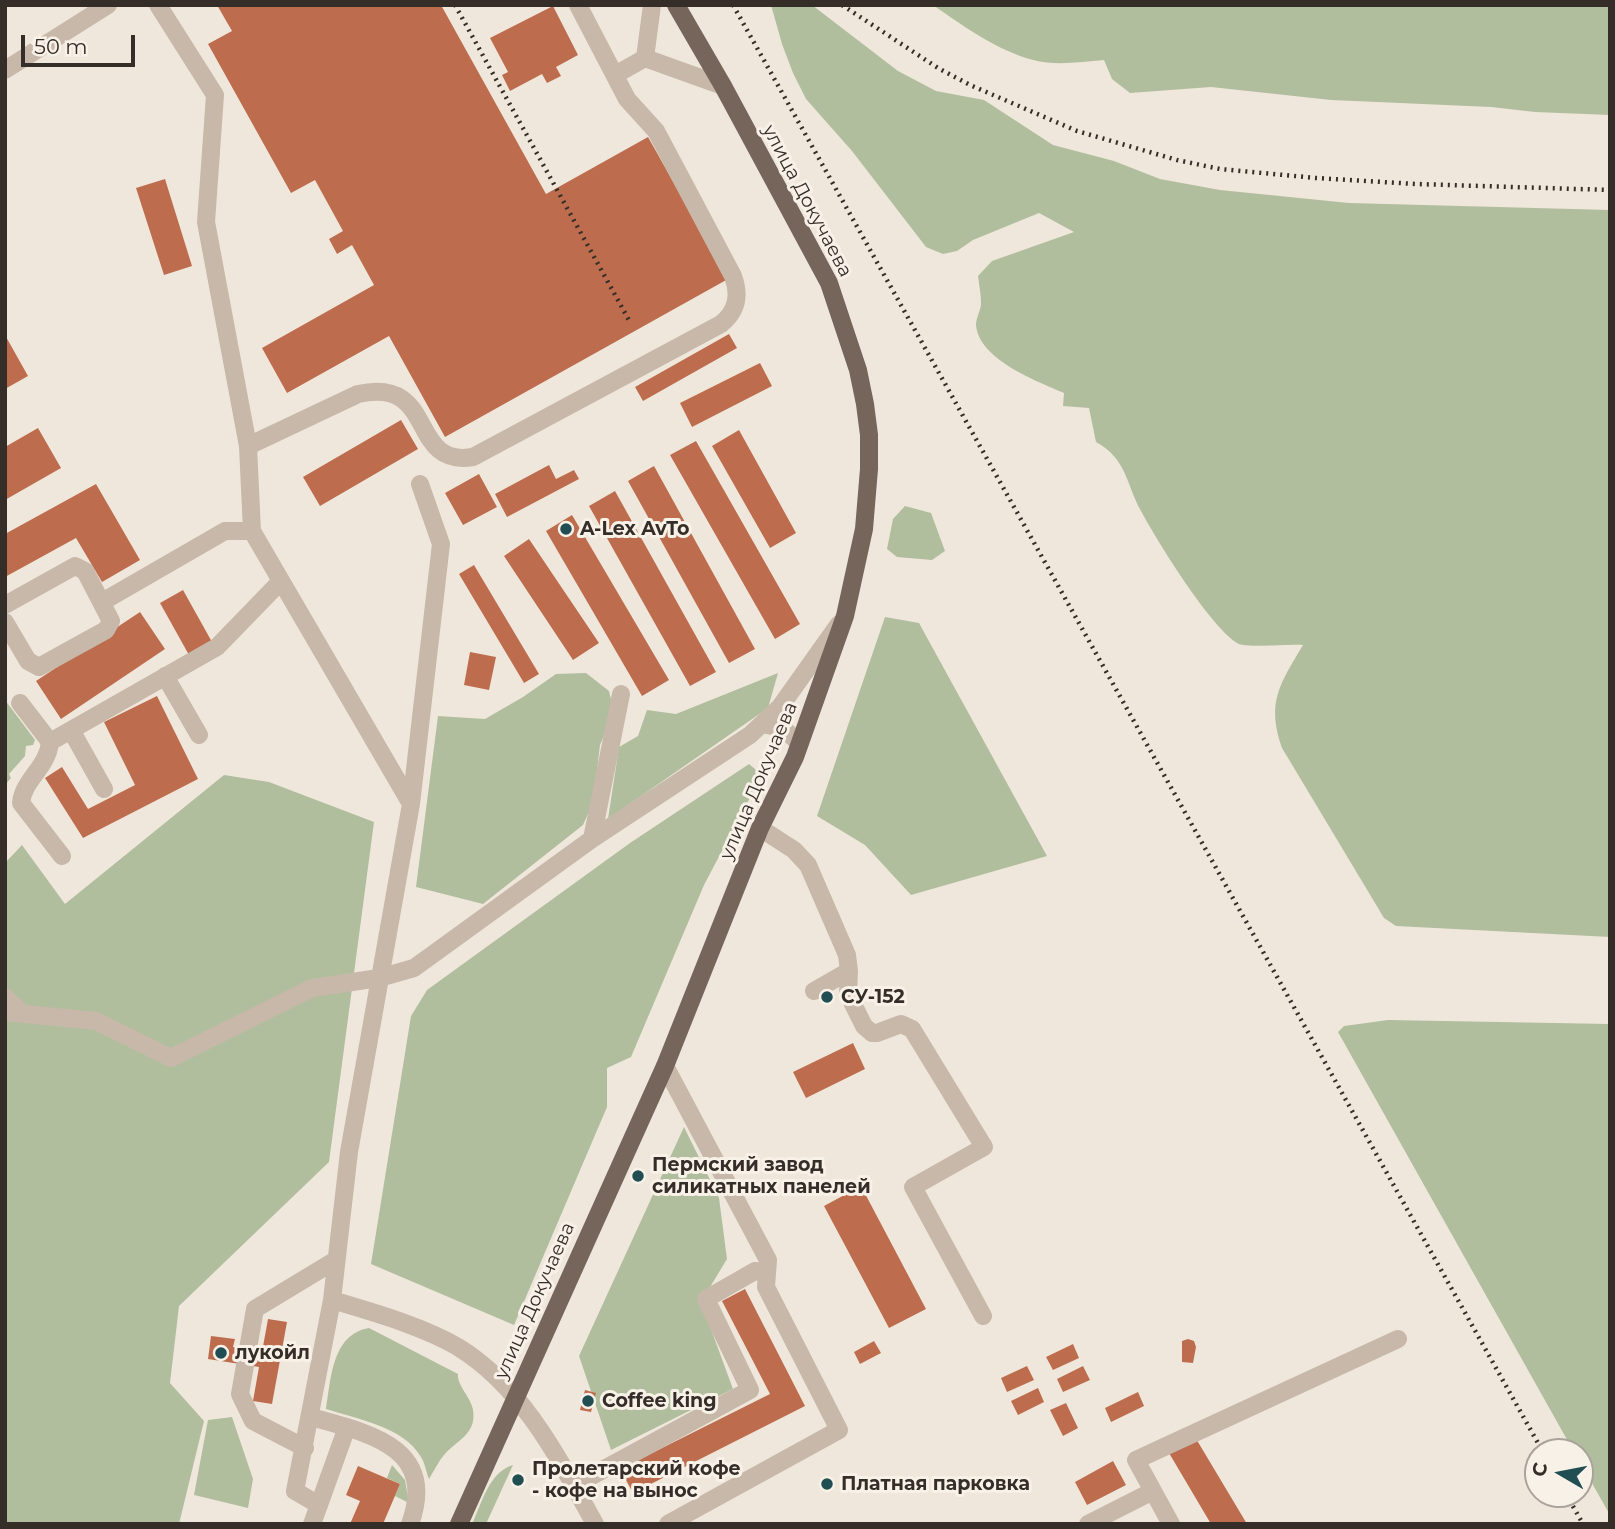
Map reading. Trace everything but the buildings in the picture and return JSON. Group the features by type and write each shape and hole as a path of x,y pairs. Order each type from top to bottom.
{"main road":[{"name":"улица Докучаева","path":"459,1524 665,1066 761,828 800,743 845,616 864,529 869,469 868,425 858,370 829,283 723,86 676,5"}],"street":[{"path":"5,70 108,5"},
{"path":"158,5 215,94 206,222 248,446 252,531 411,804"},
{"path":"248,446 358,394 380,391 401,396 412,406 431,442 442,453 461,459 472,457 728,318 736,303 733,276 656,131 633,108 578,5"},
{"path":"645,58 652,5"},
{"path":"615,75 645,58 723,86"},
{"path":"319,1505 295,1491 332,1300 349,1152 411,804 441,544 419,484"},
{"path":"102,602 225,531 252,531"},
{"path":"5,605 75,566 85,571 111,621 106,629 39,667 27,662 5,622"},
{"path":"62,856 21,803 24,792 46,761 50,743 217,647 281,581"},
{"path":"5,997 14,1013 96,1021 171,1058 312,988 379,978 414,968 592,839 750,736 780,707 845,616"},
{"path":"165,676 199,735"},
{"path":"592,839 621,694"},
{"path":"20,703 50,743"},
{"path":"762,724 782,728 800,743"},
{"path":"71,730 104,789"},
{"path":"761,828 794,850 807,864 846,955 849,971 848,994 864,1026 872,1033 901,1024 912,1029 984,1147 913,1187 983,1316"},
{"path":"814,992 849,971"},
{"path":"665,1066 768,1261 766,1287 839,1430 668,1524"},
{"path":"305,1448 253,1421 240,1394 255,1309 337,1260"},
{"path":"573,1486 750,1390 706,1299 755,1271 767,1273"},
{"path":"332,1300 386,1316 456,1346 487,1367 515,1396 537,1427 595,1524"},
{"path":"1171,1524 1136,1460 1398,1339"},
{"path":"311,1417 347,1427 394,1448 406,1458 413,1468 417,1494 410,1524"},
{"path":"312,1524 347,1427"},
{"path":"1088,1524 1153,1491"}],"green space":[{"path":"771,5 812,5 898,71 936,91 984,100 1053,145 1114,161 1160,179 1220,190 1349,203 1610,210 1610,937 1396,926 1384,918 1282,748 1277,732 1275,718 1278,694 1303,645 1244,645 1228,635 1200,604 1159,542 1136,501 1120,464 1096,442 1089,408 1063,406 1064,393 1011,368 987,349 980,337 976,325 981,303 978,276 992,261 1074,232 1039,213 973,240 957,251 943,254 926,247 852,151 806,99 782,44"},
{"path":"933,5 1610,5 1610,115 1331,100 1211,87 1130,93 1112,79 1104,60 1050,63 1019,56 981,37"},
{"path":"905,506 931,513 945,551 932,560 897,557 887,549 893,519"},
{"path":"885,617 919,623 1047,856 911,895 865,845 817,816"},
{"path":"586,673 609,691 614,712 600,745 593,803 583,825 483,904 416,887 438,716 485,719 556,674"},
{"path":"778,673 768,708 608,819 619,747 638,736 647,710 676,714"},
{"path":"5,700 35,740 33,745 26,746 25,756 9,774 11,778 5,785"},
{"path":"749,764 762,775 704,885 631,1057 607,1068 607,1107 514,1325 371,1264 411,1016 427,990 630,843"},
{"path":"224,775 269,782 374,822 329,1162 179,1306 170,1383 204,1421 179,1524 5,1524 5,863 22,845 65,904"},
{"path":"1388,1020 1610,1024 1610,1515 1594,1487 1594,1438 1566,1438 1338,1032 1344,1026"},
{"path":"684,1127 719,1198 727,1259 701,1302 733,1389 611,1450 579,1356"},
{"path":"369,1328 458,1374 472,1405 473,1418 469,1431 444,1455 429,1479 421,1457 403,1438 379,1425 326,1409 332,1372 340,1348 357,1332"},
{"path":"232,1417 253,1479 248,1508 194,1495 208,1420"},
{"path":"392,1465 405,1480 409,1503 395,1496 400,1484 387,1478"},
{"path":"513,1465 486,1524 472,1524 492,1481"}],"railway":[{"path":"455,5 630,322"},
{"path":"733,5 1535,1438"},
{"path":"842,5 938,68 970,85 1077,131 1177,160 1220,169 1316,178 1610,190"},
{"path":"1574,1508 1583,1524"}],"place":[{"name":"A-Lex AvTo","path":"566,529"},
{"name":"СУ-152","path":"827,997"},
{"name":"Пермский завод силикатных панелей","path":"638,1176"},
{"name":"лукойл","path":"221,1353"},
{"name":"Coffee king","path":"588,1401"},
{"name":"Пролетарский кофе - кофе на вынос","path":"518,1480"},
{"name":"Платная парковка","path":"827,1484"}]}
